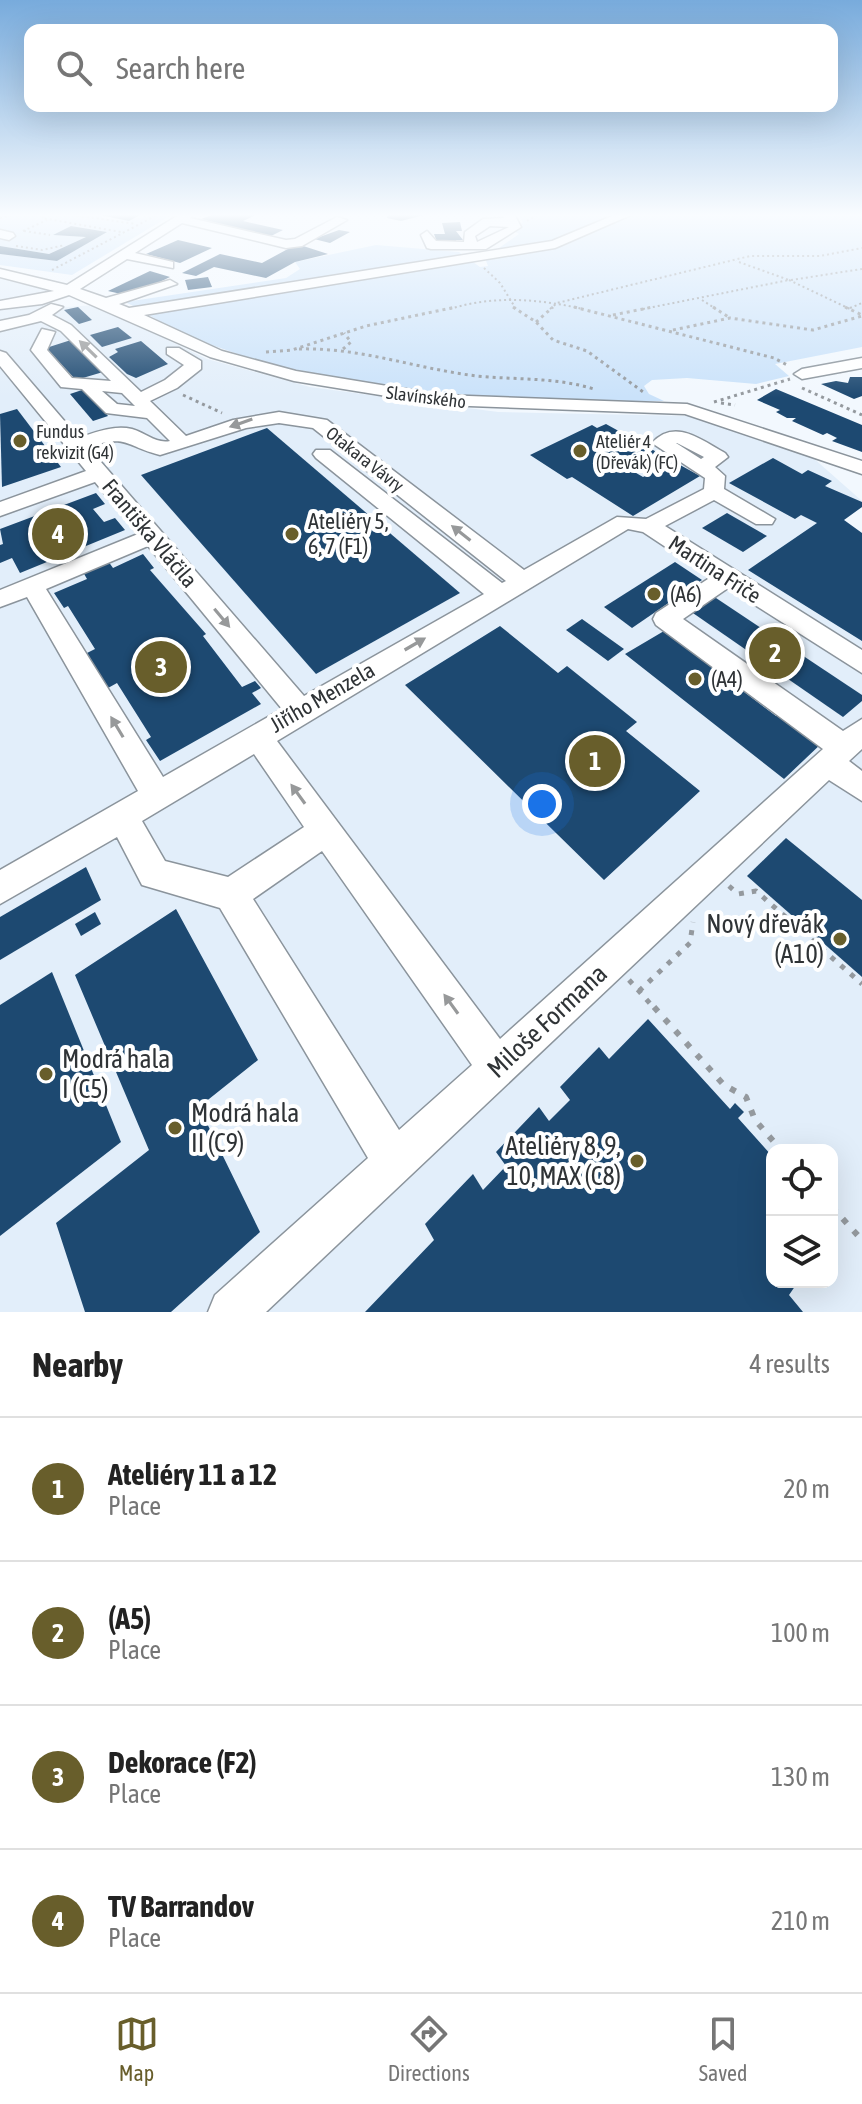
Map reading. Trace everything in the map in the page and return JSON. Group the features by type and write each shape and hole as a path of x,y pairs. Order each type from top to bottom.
{"street":[{"name":"Slavínského","path":"9,275 106,303 216,354 294,376 442,400 664,407 708,414 862,468"},
{"path":"96,275 74,292 45,324 39,350 67,383 133,394 167,387 195,365 173,351"},
{"path":"127,313 361,275"},
{"path":"106,303 170,284"},
{"path":"0,305 74,292"},
{"path":"45,324 61,343"},
{"path":"0,326 45,324 66,328 183,443"},
{"name":"Františka Vláčila","path":"0,356 299,710"},
{"path":"793,378 862,363"},
{"path":"133,394 90,383 112,409 153,413"},
{"path":"0,391 22,384"},
{"name":"Otakara Vávry","path":"183,443 258,417 292,415 320,424 421,502 511,587"},
{"path":"76,445 109,434 128,434 160,449 183,443"},
{"path":"323,454 397,513 511,587"},
{"path":"703,466 715,476 714,492"},
{"path":"0,509 100,473"},
{"path":"714,492 764,519"},
{"path":"649,526 714,492"},
{"path":"397,513 421,502"},
{"name":"Jiřího Menzela","path":"0,888 256,735 625,522 649,526"},
{"name":"Martina Friče","path":"649,526 862,663"},
{"path":"0,599 153,536"},
{"path":"728,577 665,619 844,747 862,788"},
{"path":"32,585 157,795"},
{"path":"256,735 497,1067"},
{"name":"Miloše Formana","path":"232,1312 844,747"},
{"path":"122,816 154,874 231,894 394,1162"},
{"path":"231,894 325,831"}],"path":[{"path":"490,275 513,307 536,322 553,340 587,351 646,394 631,393"},
{"path":"536,322 557,303 675,275"},
{"path":"775,275 862,315"},
{"path":"611,316 821,275"},
{"path":"292,350 344,333 441,312 471,302 510,299 557,303 774,358"},
{"path":"700,299 730,318"},
{"path":"849,309 862,303"},
{"path":"670,331 730,318 813,330 862,315"},
{"path":"343,349 351,342 344,333"},
{"path":"216,354 343,349 477,376 571,380 602,393"},
{"path":"708,414 712,402 793,378 862,415"},
{"path":"167,387 242,423"},
{"path":"723,892 737,878"},
{"path":"729,886 738,894 756,891 862,984"},
{"path":"639,991 690,943 692,922 700,914"},
{"path":"612,961 724,1085 746,1097 755,1120 776,1144"},
{"path":"838,1214 862,1240"}],"shaded area":[{"path":"290,275 862,275 862,347 775,364 789,376 756,384 687,378 652,380 644,386 649,394 664,401 499,399 389,388 282,367 190,337 125,302"},
{"path":"0,277 52,289 33,300 67,307 96,305 207,359 310,387 498,412 687,416 711,420 811,456 862,501 862,507 844,520 862,533 862,1312 0,1312"}],"building":[{"path":"141,275 170,277 139,292 121,294 108,291"},
{"path":"208,277 212,287 188,290 185,280"},
{"path":"78,307 92,320 79,324 64,310"},
{"path":"118,327 132,338 102,347 90,335"},
{"path":"71,340 103,372 76,380 46,348"},
{"path":"141,341 168,364 136,378 109,357 118,352 115,349"},
{"path":"850,377 862,377 862,396 854,399 821,384 836,381 848,383"},
{"path":"85,389 108,416 93,421 70,394"},
{"path":"776,389 862,425 862,452 832,441 837,438 792,421 796,418 787,418 776,412 780,410 757,400"},
{"name":"Fundus rekvizit (G4)","path":"17,409 61,467 2,487 0,414"},
{"path":"606,424 700,476 633,516 572,477 567,479 530,455 592,425 597,428","holes":["630,458 653,472 643,477 619,463"]},
{"name":"Ateliéry 5, 6, 7 (F1)","path":"267,428 460,593 316,674 141,475"},
{"path":"773,458 802,474 808,470 832,481 825,486 862,502 862,507 844,520 862,533 862,641 748,570 817,523 801,515 795,519 729,483"},
{"path":"96,493 105,504 93,509 104,522 115,518 125,530 20,573 12,558 0,563 0,545 3,544 0,529"},
{"path":"727,513 767,536 743,552 702,528"},
{"path":"143,554 154,568 150,570 206,634 203,636 242,687 255,681 261,688 252,693 261,704 160,761 146,740 151,737 117,683 108,688 87,653 95,649 68,606 64,608 54,593 87,579 83,572 108,561 113,568"},
{"name":"(A6)","path":"675,562 702,580 632,628 604,607"},
{"path":"713,596 862,695 862,701 843,717 690,611"},
{"path":"582,619 624,649 608,661 566,630"},
{"path":"500,626 558,673 567,666 637,722 626,731 700,791 604,880 405,685"},
{"name":"(A4)","path":"664,631 776,716 781,712 823,742 784,779 625,654"},
{"name":"Nový dřevák (A10)","path":"786,838 862,900 862,977 747,876"},
{"path":"86,867 101,900 0,960 0,917"},
{"name":"Modrá hala II (C9)","path":"176,909 258,1060 199,1107 260,1232 171,1312 85,1312 56,1223 149,1150 75,975"},
{"path":"95,912 101,924 81,936 75,924"},
{"name":"Modrá hala I (C5)","path":"52,972 121,1142 0,1236 0,1005"},
{"name":"Ateliéry 8, 9, 10, MAX (C8)","path":"648,1019 730,1109 735,1103 744,1112 738,1118 766,1149 766,1288 794,1288 789,1295 803,1312 365,1312 434,1240 425,1224 473,1174 483,1190 506,1166 496,1152 539,1107 549,1121 570,1100 560,1087 599,1047 609,1059"}],"place":[{"name":"Fundus rekvizit (G4)","path":"20,441"},
{"name":"Ateliér 4 (Dřevák) (FC)","path":"580,451"},
{"name":"TV Barrandov","path":"58,534"},
{"name":"Ateliéry 5, 6, 7 (F1)","path":"292,534"},
{"name":"(A6)","path":"654,594"},
{"name":"(A5)","path":"775,653"},
{"name":"Dekorace (F2)","path":"161,667"},
{"name":"(A4)","path":"695,679"},
{"name":"Ateliéry 11 a 12","path":"595,761"},
{"name":"Nový dřevák (A10)","path":"840,939"},
{"name":"Modrá hala I (C5)","path":"46,1074"},
{"name":"Modrá hala II (C9)","path":"175,1128"},
{"name":"Ateliéry 8, 9, 10, MAX (C8)","path":"637,1161"}]}
